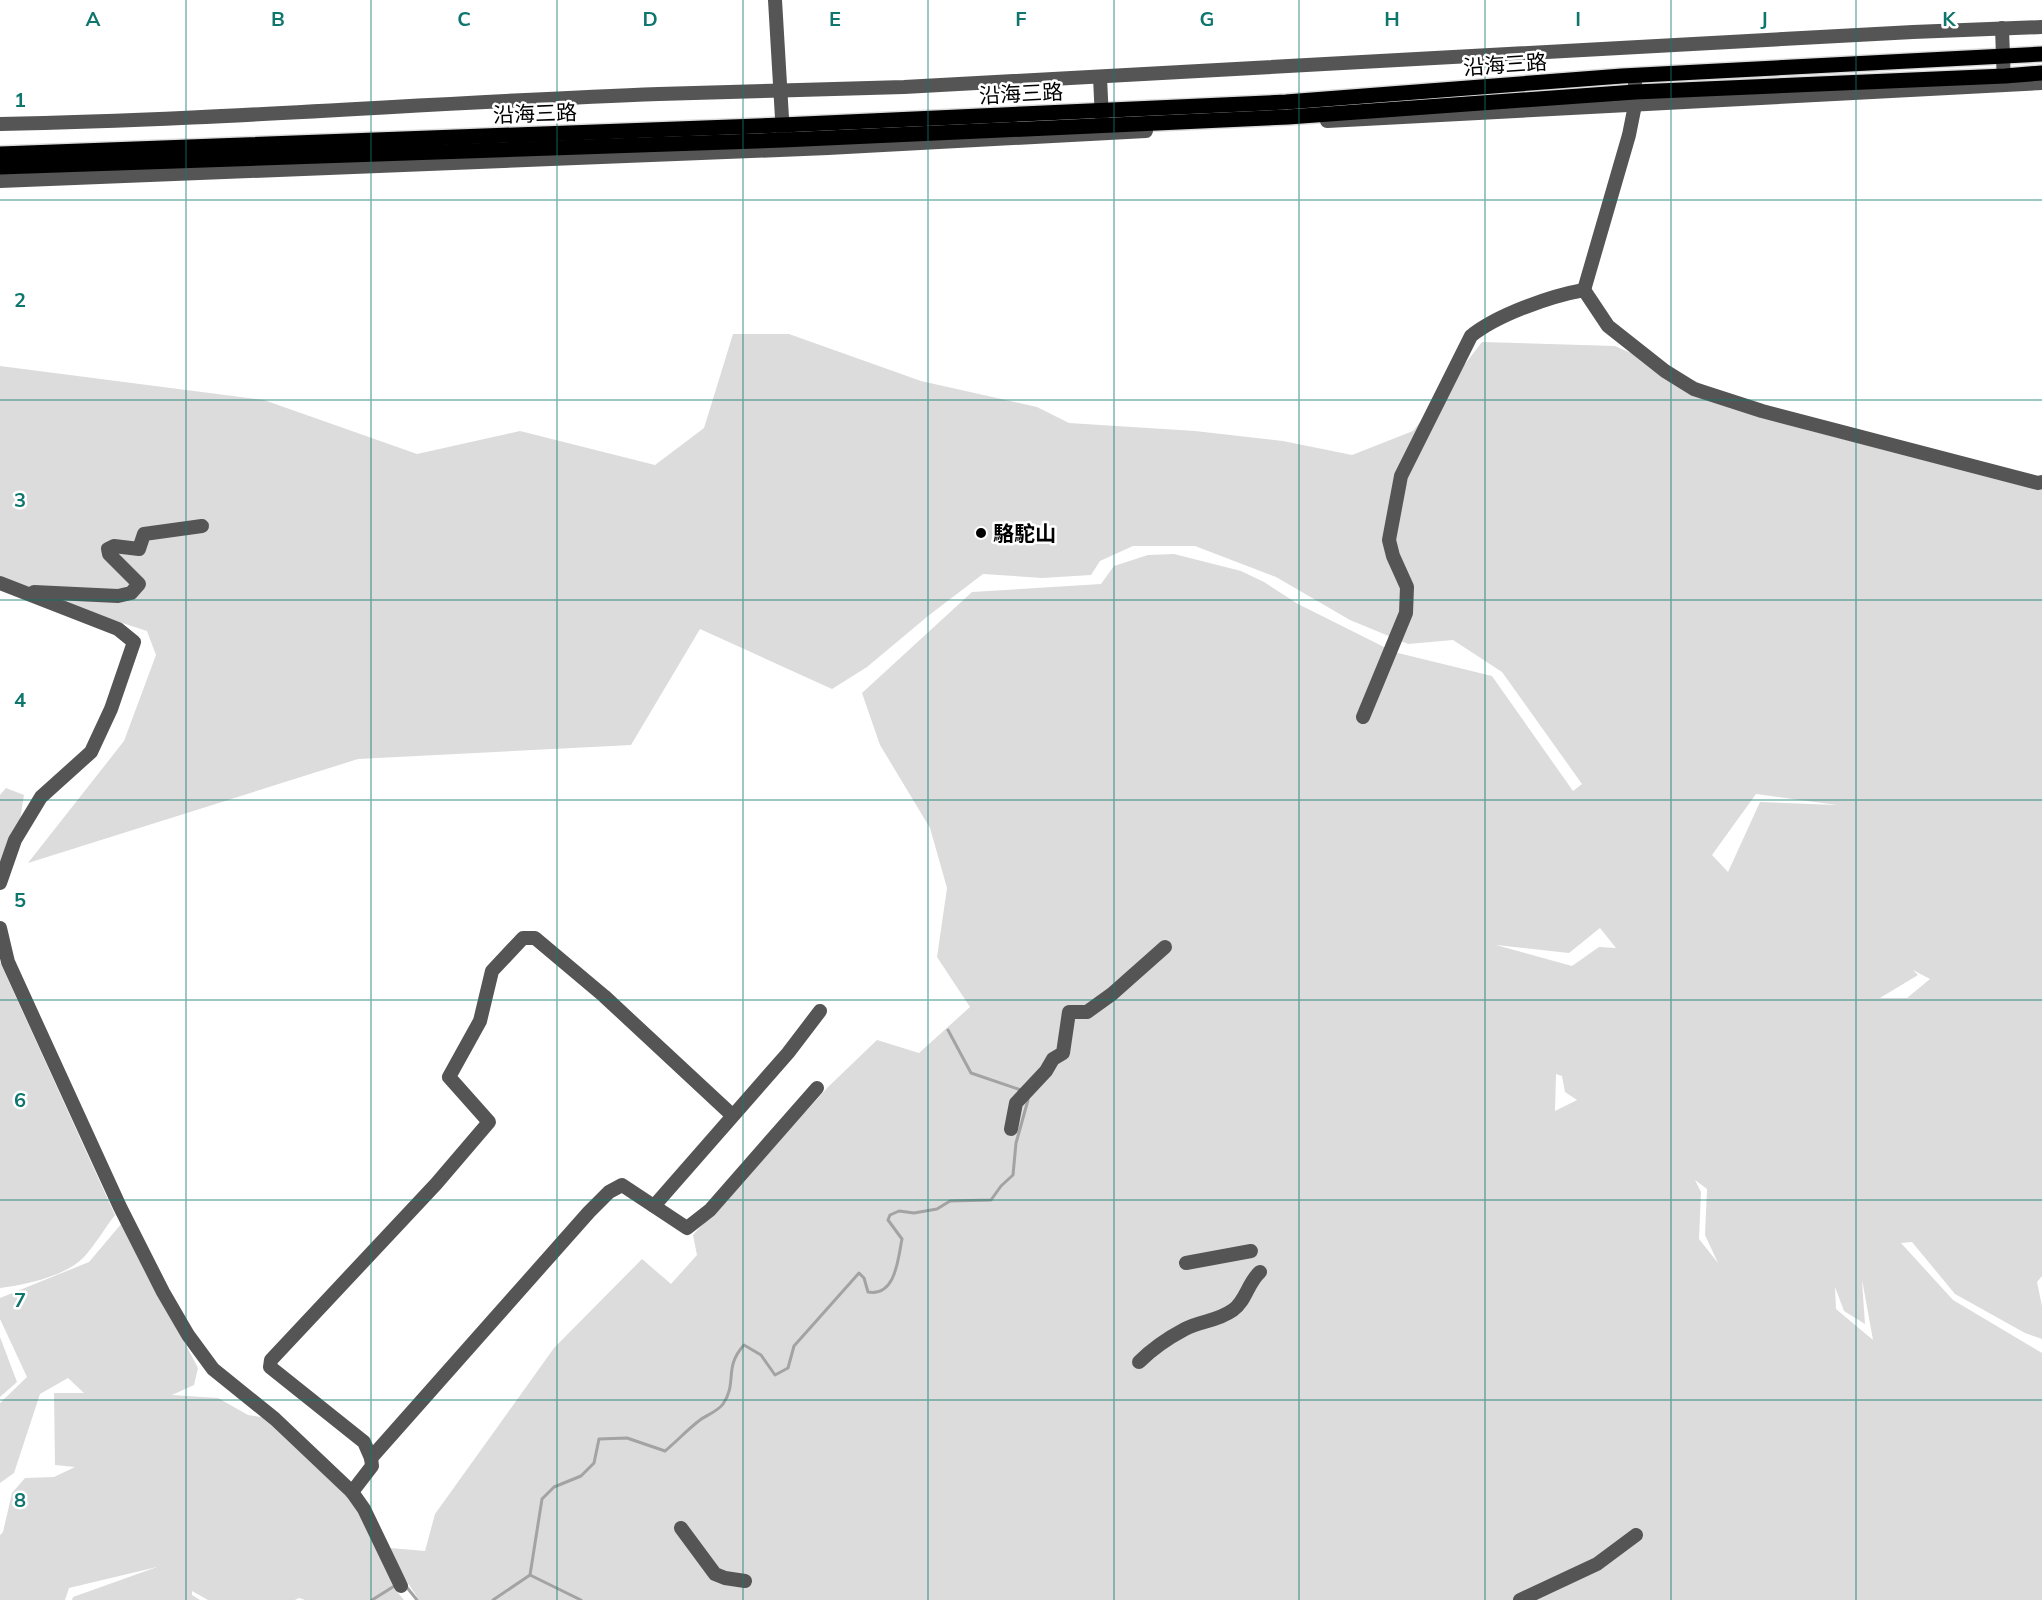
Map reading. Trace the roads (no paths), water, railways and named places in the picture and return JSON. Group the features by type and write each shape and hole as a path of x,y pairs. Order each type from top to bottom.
{"main road":[{"name":"沿海三路","path":"1102,123 1286,102 1635,75 2042,54"},
{"name":"沿海三路","path":"0,167 1288,117 2004,81 2042,73"},
{"name":"沿海三路","path":"0,154 330,155"}],"street":[{"path":"775,0 783,138"},
{"name":"沿海三路","path":"0,124 265,114 659,94 779,92 1100,78 1901,32 2042,27"},
{"path":"2002,28 2004,81"},
{"path":"1584,290 1629,135 1635,99 1635,75"},
{"path":"1100,78 1102,123"},
{"name":"沿海三路","path":"2004,81 2042,83"},
{"name":"沿海三路","path":"0,129 112,127 253,120 265,114"},
{"name":"沿海三路","path":"0,181 330,155 716,141 1102,123"},
{"path":"1584,290 1608,327 1665,371 1694,389 1762,411 2038,483 2042,482"},
{"path":"1363,717 1406,613 1407,587 1393,556 1389,540 1401,476 1471,336 1485,325 1564,294 1584,290"},
{"path":"20,591 118,596 131,593 139,584 109,554 108,549 114,546 139,549 144,534 202,526"},
{"path":"0,583 118,629 134,642 111,709 91,752 41,797 15,840 0,883"},
{"path":"0,928 8,962 120,1208 188,1335 213,1369 275,1419 352,1492 364,1509 399,1582"},
{"path":"352,1492 372,1466 364,1442 270,1367 271,1360 428,1192 489,1122 450,1077 480,1022 492,971 523,938 535,938 604,996 732,1115"},
{"path":"1011,1129 1016,1103 1046,1071 1053,1059 1063,1053 1069,1012 1087,1012 1112,994 1165,947"},
{"path":"654,1206 788,1053 820,1011"},
{"path":"371,1458 609,1192 622,1185 687,1228 710,1210 818,1088"},
{"path":"1186,1263 1251,1251"},
{"path":"1139,1362 1155,1346 1185,1329 1221,1318 1237,1307 1253,1278 1260,1272"},
{"path":"681,1528 715,1574 746,1581"},
{"path":"1520,1600 1597,1564 1636,1535"}],"waterway":[{"path":"948,1030 971,1073 1021,1090"},
{"path":"493,1600 530,1575 542,1499 554,1487 581,1476 594,1463 599,1439 627,1438 665,1451 723,1404 730,1389 734,1361 744,1345 761,1355 775,1375 788,1368 794,1346 859,1273 864,1278 868,1292 877,1292 885,1288 894,1274 902,1239 888,1220 890,1215 899,1211 914,1213 937,1209 950,1201 991,1200 1013,1175 1016,1143 1028,1100"},
{"path":"530,1575 581,1600"},
{"path":"372,1600 396,1585"},
{"path":"405,1585 417,1600"}],"place":[{"name":"駱駝山","path":"981,533"}]}
